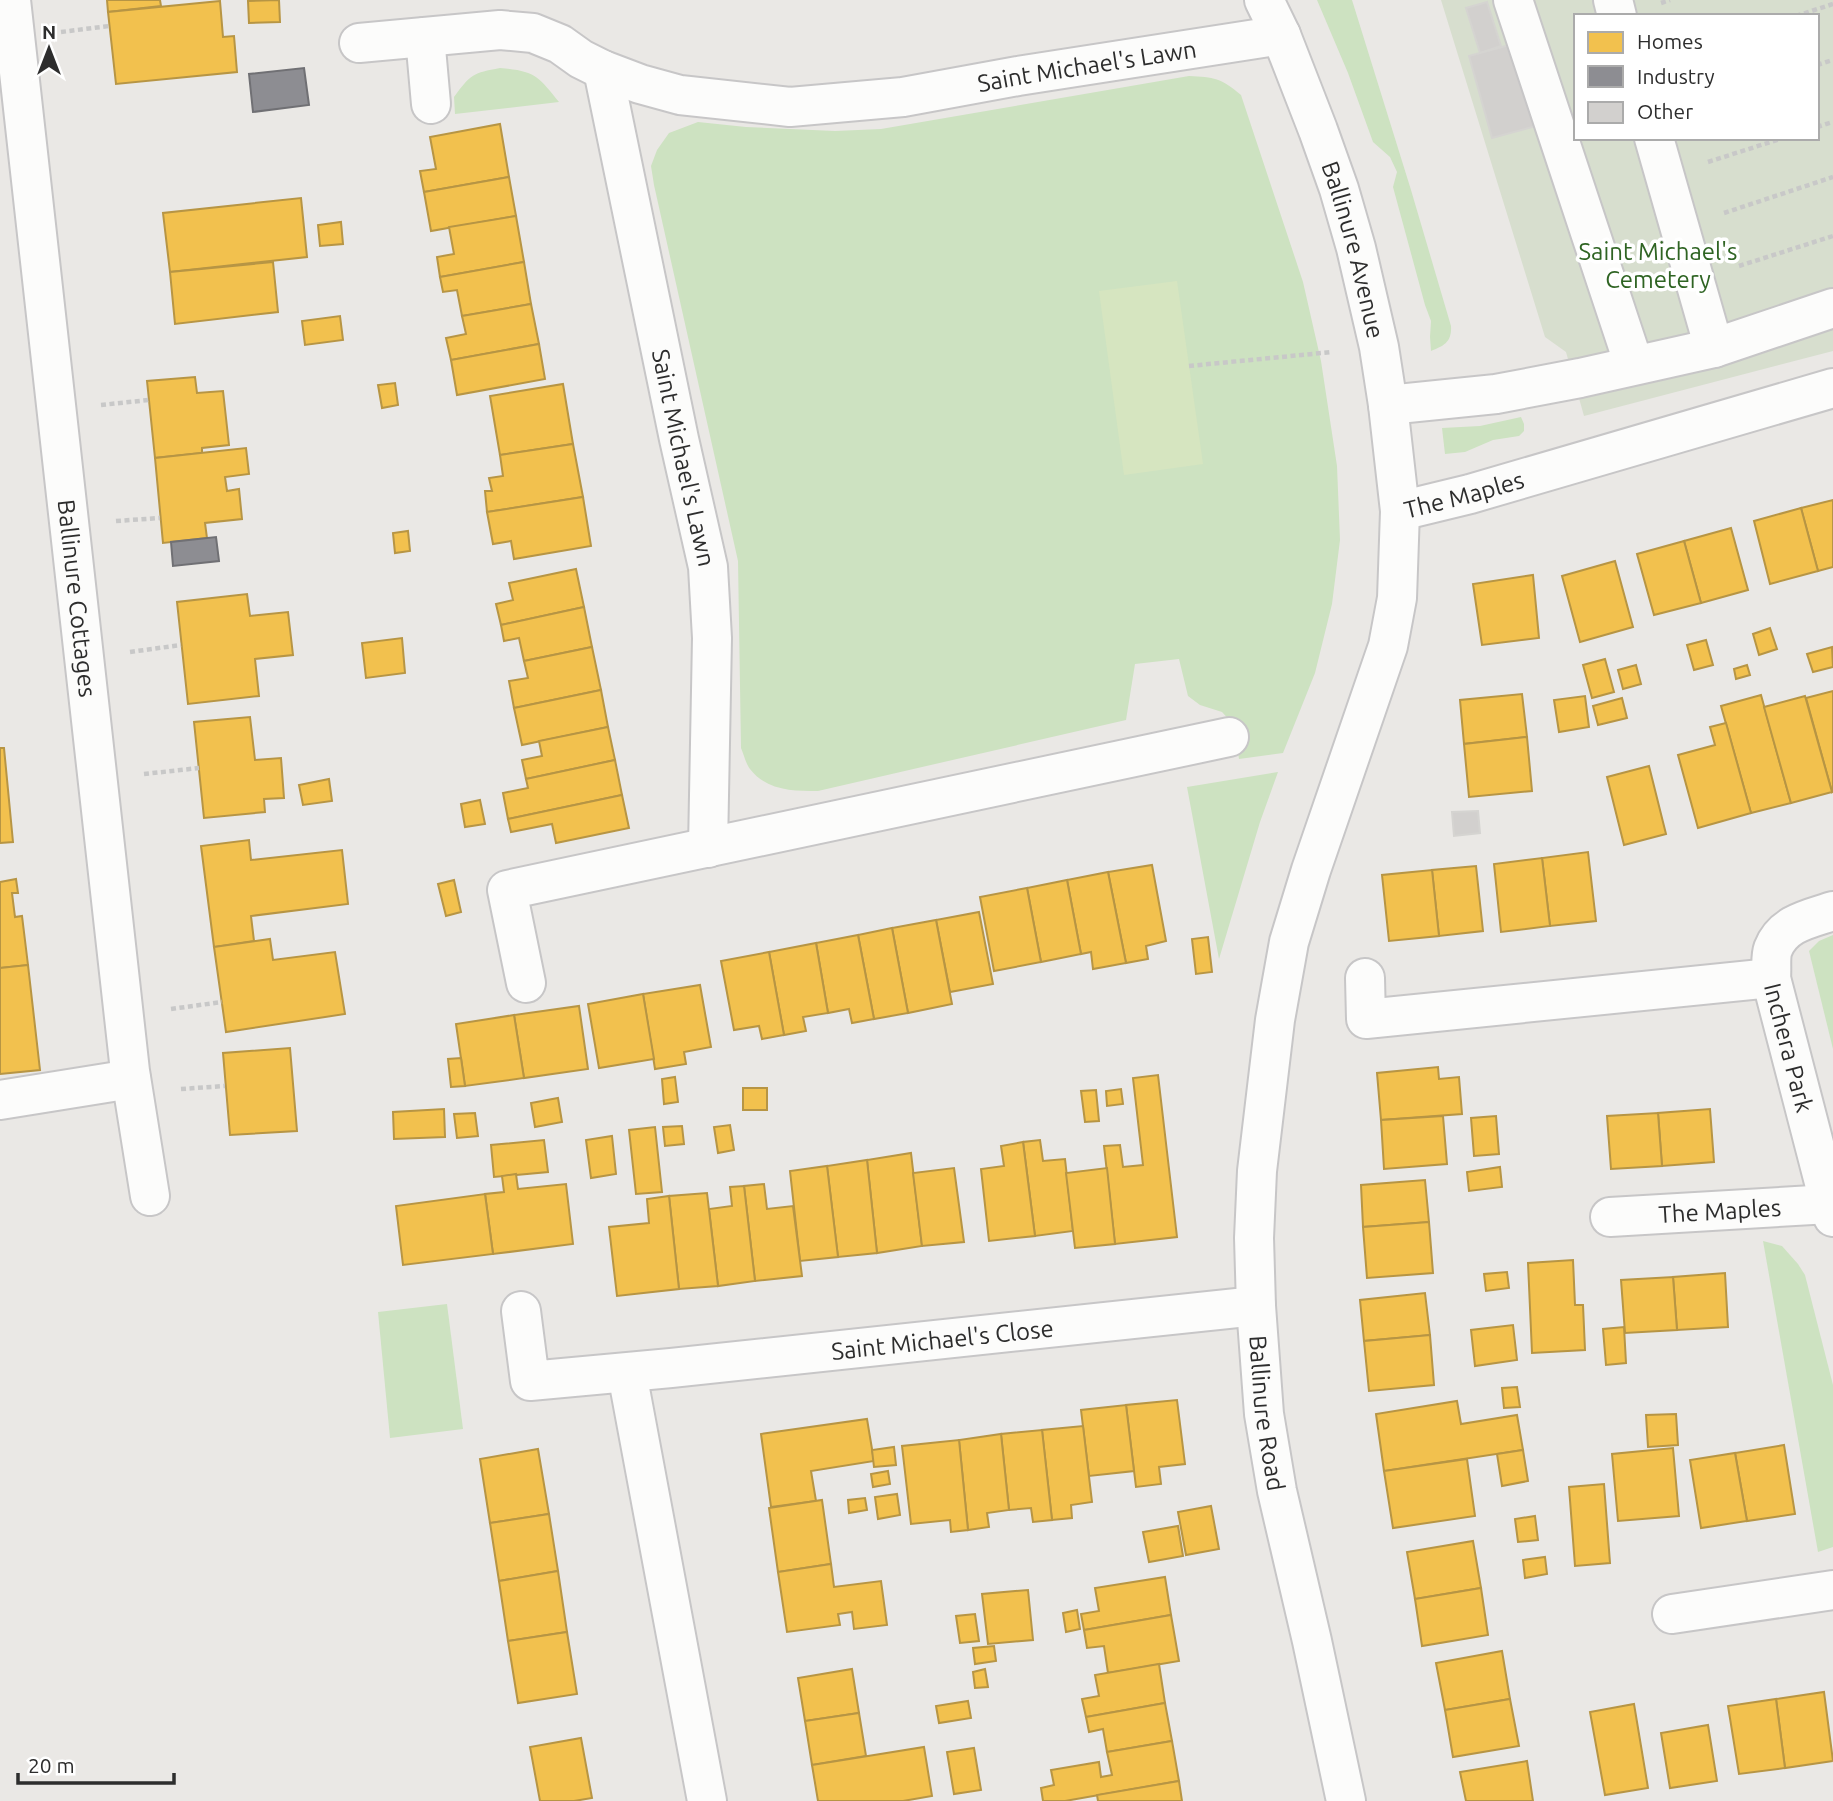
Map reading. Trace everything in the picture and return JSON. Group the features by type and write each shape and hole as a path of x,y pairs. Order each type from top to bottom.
{"street":[{"name":"Ballinure Cottages","path":"10,0 131,1080 150,1196"},
{"name":"Ballinure Avenue","path":"1264,0 1281,35 1318,130 1356,248 1388,405 1400,511"},
{"path":"1513,0 1634,365"},
{"name":"Saint Michael's Lawn","path":"359,43 500,30 533,33 560,44 603,71 639,84 680,95 790,107 903,97 1018,76 1281,35"},
{"path":"425,37 431,104"},
{"name":"Saint Michael's Lawn","path":"603,71 708,567 712,638 708,848"},
{"path":"1655,140 1714,348"},
{"path":"1388,405 1496,394 1580,378 1714,348 1833,308"},
{"name":"The Maples","path":"1275,1020 1289,942 1307,882 1388,646 1397,598 1400,511 1491,488 1833,388"},
{"path":"526,983 507,890 1229,737"},
{"name":"Inchera Park","path":"1832,1210 1771,978 1773,951 1783,932 1794,924 1833,911"},
{"path":"1365,978 1366,1020 1771,978"},
{"name":"Ballinure Road","path":"1275,1020 1257,1171 1254,1238 1264,1413 1277,1491 1346,1801"},
{"path":"0,1100 131,1080"},
{"name":"The Maples","path":"1610,1217 1832,1210"},
{"name":"Saint Michael's Close","path":"521,1311 530,1381 1256,1306"},
{"path":"627,1373 707,1801"},
{"path":"1672,1614 1833,1590"}],"path":[{"path":"1802,14 1833,4"},
{"path":"56,33 109,26"},
{"path":"1664,177 1777,140"},
{"path":"1679,227 1833,177"},
{"path":"1695,280 1833,236"},
{"path":"1189,366 1378,347"},
{"path":"97,406 149,400"},
{"path":"110,522 160,518"},
{"path":"126,652 181,645"},
{"path":"139,775 199,768"},
{"path":"167,1010 222,1002"},
{"path":"175,1090 225,1086"}],"green space":[{"path":"1317,0 1352,0 1451,326 1446,343 1431,351 1431,321 1393,187 1397,172 1390,157 1373,142"},
{"name":"Saint Michael's Cemetery","path":"1441,0 1833,0 1833,351 1584,416 1566,352 1545,337"},
{"path":"500,68 535,76 559,102 455,114 454,97 465,83 478,73"},
{"path":"1189,76 1217,80 1241,95 1303,282 1321,361 1337,466 1340,540 1332,604 1315,673 1283,753 1239,759 1234,725 1222,712 1200,705 1188,696 1179,659 1135,664 1126,720 818,791 790,790 764,782 750,769 741,748 738,561 654,185 651,166 657,150 669,133 698,122 835,131 881,129"},
{"path":"1177,281 1203,464 1124,475 1099,291"},
{"path":"1521,417 1524,431 1519,436 1493,440 1465,452 1445,454 1442,428 1480,426"},
{"path":"1278,772 1260,822 1219,959 1187,787"},
{"path":"1833,935 1833,1049 1809,951 1819,941"},
{"path":"1763,1241 1782,1246 1805,1275 1833,1385 1833,1547 1818,1552"},
{"path":"447,1304 463,1429 390,1438 378,1312"}],"building: Homes":[{"path":"107,0 160,0 161,6 108,12"},
{"path":"279,0 280,22 249,23 248,1"},
{"path":"220,1 223,37 234,36 237,72 116,84 108,12"},
{"path":"500,124 509,177 424,192 420,171 436,169 430,137"},
{"path":"509,177 516,216 431,231 424,192"},
{"path":"301,198 307,257 170,272 163,213"},
{"path":"516,216 524,262 440,277 437,257 454,254 449,227"},
{"path":"341,222 343,244 320,246 318,225"},
{"path":"273,262 278,312 175,324 170,272"},
{"path":"524,262 531,304 462,316 457,290 443,292 440,277"},
{"path":"531,304 539,344 451,360 446,338 466,334 462,316"},
{"path":"340,316 343,340 305,345 302,321"},
{"path":"539,344 545,379 457,395 451,360"},
{"path":"195,377 197,393 223,391 229,445 202,448 202,453 155,458 147,381"},
{"path":"395,383 398,405 382,408 378,385"},
{"path":"563,384 573,444 500,455 490,396"},
{"path":"573,444 583,497 487,512 485,491 492,491 489,478 503,476 500,455"},
{"path":"246,448 249,474 225,477 227,491 239,489 242,519 205,523 207,538 163,543 155,458"},
{"path":"583,497 591,546 514,559 511,541 493,544 487,512"},
{"path":"1833,500 1833,567 1818,571 1801,508"},
{"path":"1801,508 1818,571 1770,584 1754,521"},
{"path":"1731,528 1748,590 1701,603 1684,541"},
{"path":"408,531 410,551 395,553 393,533"},
{"path":"1684,541 1701,603 1654,615 1637,554"},
{"path":"1615,561 1633,627 1580,642 1562,576"},
{"path":"576,569 584,607 501,625 496,604 513,600 509,583"},
{"path":"1533,575 1539,638 1482,645 1473,584"},
{"path":"247,594 250,616 288,612 293,655 255,659 259,696 188,704 177,602"},
{"path":"584,607 592,647 524,661 519,638 504,641 501,625"},
{"path":"1770,628 1777,649 1759,655 1753,634"},
{"path":"402,638 405,673 366,678 362,643"},
{"path":"1706,640 1713,665 1694,670 1687,645"},
{"path":"592,647 601,690 514,708 509,681 528,678 524,661"},
{"path":"1832,647 1833,667 1813,672 1807,654"},
{"path":"1605,659 1614,692 1592,698 1583,665"},
{"path":"1636,665 1641,684 1623,689 1618,670"},
{"path":"1747,665 1750,675 1736,679 1734,669"},
{"path":"601,690 608,727 522,745 514,708"},
{"path":"1833,691 1833,791 1832,792 1806,698"},
{"path":"1522,694 1527,737 1464,744 1460,700"},
{"path":"1761,695 1791,803 1751,813 1721,706"},
{"path":"1585,696 1589,727 1559,732 1554,700"},
{"path":"1805,696 1832,792 1791,803 1764,707"},
{"path":"1622,698 1627,718 1598,725 1593,706"},
{"path":"250,717 255,760 281,758 284,798 264,799 265,812 204,818 194,722"},
{"path":"1726,723 1751,813 1698,828 1678,755 1715,745 1710,727"},
{"path":"608,727 615,760 526,779 522,760 542,756 539,741"},
{"path":"1527,737 1532,791 1469,797 1464,744"},
{"path":"0,748 4,748 13,842 0,843"},
{"path":"615,760 622,795 508,819 503,793 528,788 526,779"},
{"path":"1649,766 1666,834 1624,845 1607,777"},
{"path":"329,779 332,801 303,805 299,785"},
{"path":"622,795 629,828 556,843 552,824 511,832 508,819"},
{"path":"480,800 485,824 465,827 461,804"},
{"path":"249,840 251,860 342,850 348,904 251,916 254,941 214,947 201,846"},
{"path":"1588,852 1596,921 1550,926 1542,858"},
{"path":"1542,858 1550,926 1501,932 1494,864"},
{"path":"1152,865 1166,941 1146,946 1148,959 1126,963 1108,872"},
{"path":"1476,866 1483,931 1439,936 1432,870"},
{"path":"1432,870 1439,936 1389,941 1382,875"},
{"path":"1108,872 1126,963 1093,969 1091,952 1081,954 1067,880"},
{"path":"16,879 18,893 12,893 15,917 22,916 28,965 0,968 0,882"},
{"path":"454,880 461,912 446,916 438,884"},
{"path":"1067,880 1081,954 1041,962 1027,888"},
{"path":"1027,888 1041,962 994,971 980,897"},
{"path":"979,912 993,984 950,992 936,920"},
{"path":"936,920 952,1004 908,1013 892,928"},
{"path":"892,928 908,1013 874,1019 858,935"},
{"path":"858,935 874,1019 852,1023 849,1009 828,1013 816,943"},
{"path":"1208,937 1212,972 1196,974 1192,939"},
{"path":"270,939 273,960 335,952 345,1014 226,1032 214,947"},
{"path":"816,943 828,1013 803,1017 806,1031 784,1035 769,952"},
{"path":"769,952 784,1035 762,1039 759,1026 734,1030 721,961"},
{"path":"28,965 40,1070 0,1074 0,968"},
{"path":"700,985 711,1047 684,1052 686,1064 655,1069 643,994"},
{"path":"643,994 654,1059 599,1068 588,1004"},
{"path":"579,1006 588,1069 524,1078 514,1015"},
{"path":"514,1015 524,1078 465,1086 456,1024"},
{"path":"290,1048 297,1131 230,1135 223,1053"},
{"path":"461,1058 465,1086 451,1087 448,1059"},
{"path":"1438,1067 1439,1079 1459,1077 1462,1114 1381,1120 1377,1073"},
{"path":"1158,1075 1177,1237 1115,1244 1104,1146 1120,1145 1123,1167 1143,1165 1133,1078"},
{"path":"675,1077 678,1102 664,1104 662,1079"},
{"path":"743,1088 767,1088 767,1110 743,1110"},
{"path":"1121,1089 1123,1104 1107,1106 1106,1091"},
{"path":"1096,1090 1099,1121 1085,1122 1081,1091"},
{"path":"558,1098 562,1122 535,1127 531,1103"},
{"path":"444,1109 445,1137 394,1139 393,1112"},
{"path":"1710,1109 1714,1162 1662,1166 1658,1113"},
{"path":"475,1113 478,1136 457,1138 454,1114"},
{"path":"1658,1113 1662,1166 1611,1169 1607,1116"},
{"path":"1443,1116 1447,1164 1384,1169 1381,1120"},
{"path":"1496,1116 1499,1154 1474,1156 1471,1118"},
{"path":"730,1125 734,1150 718,1153 714,1127"},
{"path":"682,1126 684,1144 665,1146 663,1127"},
{"path":"655,1127 662,1192 636,1194 629,1130"},
{"path":"612,1136 616,1174 591,1178 586,1140"},
{"path":"544,1140 548,1172 494,1177 491,1145"},
{"path":"1040,1140 1043,1161 1065,1159 1073,1231 1035,1236 1023,1142"},
{"path":"1023,1142 1035,1236 989,1241 981,1169 1004,1166 1001,1146"},
{"path":"911,1153 922,1246 877,1253 867,1160"},
{"path":"867,1160 877,1253 838,1257 827,1166"},
{"path":"827,1166 838,1257 800,1261 790,1171"},
{"path":"1500,1167 1502,1187 1469,1191 1467,1172"},
{"path":"954,1168 964,1242 922,1246 913,1173"},
{"path":"1107,1168 1115,1244 1075,1248 1066,1173"},
{"path":"516,1174 518,1189 566,1184 573,1244 493,1254 485,1194 504,1192 502,1176"},
{"path":"1425,1180 1429,1222 1363,1227 1361,1185"},
{"path":"764,1184 767,1209 793,1206 802,1276 755,1281 744,1186"},
{"path":"744,1186 755,1281 718,1286 709,1209 732,1206 730,1187"},
{"path":"707,1193 718,1286 679,1289 669,1196"},
{"path":"485,1194 493,1254 403,1265 396,1206"},
{"path":"669,1196 679,1289 617,1296 609,1227 649,1223 647,1199"},
{"path":"1429,1222 1433,1273 1367,1278 1363,1227"},
{"path":"1573,1260 1575,1305 1583,1305 1585,1350 1532,1353 1528,1263"},
{"path":"1507,1272 1509,1288 1486,1291 1484,1274"},
{"path":"1725,1273 1728,1327 1677,1330 1673,1277"},
{"path":"1673,1277 1677,1330 1625,1333 1621,1280"},
{"path":"1425,1293 1430,1335 1364,1341 1360,1300"},
{"path":"1513,1325 1517,1360 1475,1366 1471,1330"},
{"path":"1624,1327 1626,1363 1606,1365 1603,1329"},
{"path":"1430,1335 1434,1385 1369,1391 1364,1341"},
{"path":"1517,1387 1520,1407 1504,1408 1502,1388"},
{"path":"1177,1400 1185,1464 1159,1467 1161,1484 1136,1487 1126,1405"},
{"path":"1457,1401 1461,1424 1517,1415 1523,1450 1384,1471 1376,1414"},
{"path":"1126,1405 1134,1471 1089,1476 1081,1410"},
{"path":"1676,1414 1678,1445 1648,1447 1646,1415"},
{"path":"867,1419 874,1461 811,1471 816,1501 771,1507 761,1434"},
{"path":"1083,1426 1092,1502 1071,1505 1072,1518 1052,1520 1042,1430"},
{"path":"1042,1430 1052,1520 1033,1522 1031,1508 1009,1510 1001,1434"},
{"path":"1001,1434 1009,1510 987,1513 989,1527 968,1530 959,1440"},
{"path":"959,1440 968,1530 951,1532 950,1520 911,1524 902,1446"},
{"path":"1784,1445 1795,1514 1747,1521 1735,1453"},
{"path":"894,1447 896,1465 874,1467 872,1450"},
{"path":"1673,1448 1679,1516 1618,1521 1612,1454"},
{"path":"538,1449 549,1514 490,1523 480,1459"},
{"path":"1523,1450 1528,1481 1502,1486 1497,1454"},
{"path":"1735,1453 1747,1521 1701,1528 1690,1460"},
{"path":"1467,1459 1475,1516 1393,1528 1384,1471"},
{"path":"888,1471 890,1484 873,1487 871,1474"},
{"path":"1604,1484 1610,1563 1575,1566 1569,1487"},
{"path":"897,1494 900,1515 878,1519 875,1497"},
{"path":"865,1498 867,1510 849,1513 848,1500"},
{"path":"822,1500 831,1564 778,1572 769,1508"},
{"path":"1211,1506 1219,1549 1186,1555 1178,1512"},
{"path":"549,1514 558,1571 499,1581 490,1523"},
{"path":"1535,1516 1538,1540 1518,1542 1515,1519"},
{"path":"1178,1526 1183,1556 1149,1562 1143,1532"},
{"path":"1473,1541 1481,1588 1415,1599 1407,1552"},
{"path":"1545,1557 1547,1574 1525,1578 1523,1560"},
{"path":"831,1564 834,1587 881,1581 887,1625 854,1629 852,1612 838,1614 840,1625 787,1632 778,1572"},
{"path":"558,1571 567,1632 508,1641 499,1581"},
{"path":"1165,1577 1171,1615 1084,1630 1081,1614 1099,1611 1095,1588"},
{"path":"1481,1588 1488,1635 1422,1646 1415,1599"},
{"path":"1028,1590 1033,1640 988,1644 982,1594"},
{"path":"1077,1610 1080,1629 1066,1632 1063,1613"},
{"path":"975,1614 979,1641 960,1643 956,1616"},
{"path":"1171,1615 1179,1661 1108,1673 1104,1646 1087,1648 1084,1630"},
{"path":"567,1632 577,1694 518,1703 508,1641"},
{"path":"994,1646 996,1661 975,1664 973,1648"},
{"path":"1502,1651 1510,1699 1445,1710 1436,1663"},
{"path":"1159,1664 1165,1703 1086,1717 1082,1699 1099,1696 1095,1675"},
{"path":"852,1669 859,1713 805,1721 798,1678"},
{"path":"985,1669 988,1687 975,1688 973,1672"},
{"path":"1824,1692 1833,1761 1785,1768 1776,1699"},
{"path":"1510,1699 1519,1746 1453,1757 1445,1710"},
{"path":"1776,1699 1785,1768 1739,1774 1728,1706"},
{"path":"968,1701 971,1718 939,1723 936,1706"},
{"path":"1165,1703 1172,1741 1107,1752 1103,1729 1089,1732 1086,1717"},
{"path":"1634,1704 1648,1788 1605,1795 1590,1712"},
{"path":"859,1713 866,1756 812,1765 805,1721"},
{"path":"1708,1725 1717,1781 1670,1788 1661,1733"},
{"path":"581,1738 592,1798 540,1801 530,1747"},
{"path":"1172,1741 1179,1781 1065,1801 1043,1801 1041,1788 1054,1785 1051,1770 1099,1762 1101,1777 1112,1775 1107,1752"},
{"path":"924,1747 932,1796 903,1801 818,1801 812,1765"},
{"path":"974,1748 981,1790 954,1794 947,1752"},
{"path":"1527,1761 1533,1801 1466,1801 1460,1772"},
{"path":"1179,1781 1182,1801 1098,1801 1097,1795"}],"building: Industry":[{"path":"304,68 309,105 253,112 249,74"},
{"path":"216,537 219,561 173,566 171,542"}],"building: Other":[{"path":"1487,2 1501,46 1480,53 1466,8"},
{"path":"1513,44 1536,126 1492,138 1469,56"},
{"path":"1478,811 1480,833 1454,836 1452,812"}]}
